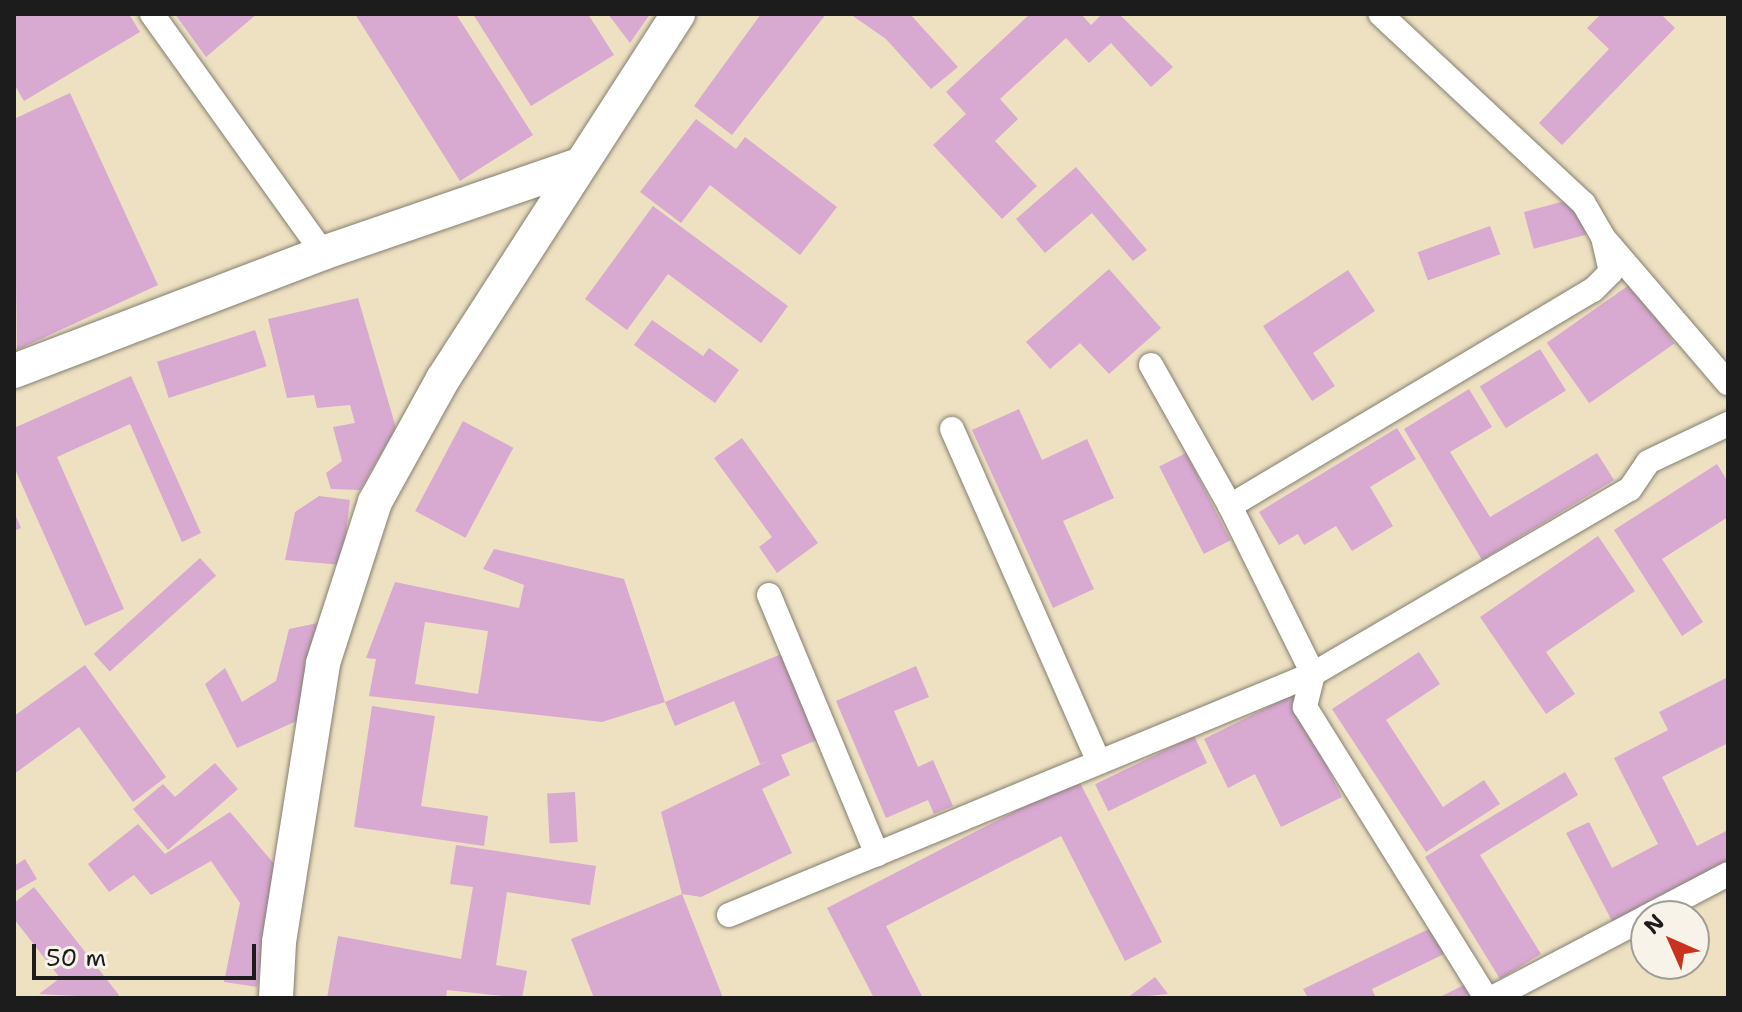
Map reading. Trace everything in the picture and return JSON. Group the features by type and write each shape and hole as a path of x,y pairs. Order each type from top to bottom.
{"street":[{"path":"152,14 323,253"},
{"path":"276,998 279,942 323,663 375,502 443,379 678,14"},
{"path":"1380,14 1583,203 1603,237 1728,383"},
{"path":"14,371 323,253 579,165"},
{"path":"1230,506 1593,290 1611,272 1603,237"},
{"path":"1151,365 1230,506 1313,674 1305,707 1489,998 1630,926"},
{"path":"729,915 1313,674 1630,489 1648,462 1728,424"},
{"path":"952,429 1099,762"},
{"path":"769,595 877,854"},
{"path":"1679,900 1728,874"}],"building":[{"path":"14,14 129,14 140,32 24,101 14,84"},
{"path":"175,14 257,14 206,57"},
{"path":"355,14 456,14 533,135 460,181"},
{"path":"473,14 588,14 614,55 531,106"},
{"path":"608,14 650,14 630,43"},
{"path":"761,14 826,14 732,135 694,106"},
{"path":"850,14 910,14 958,67 931,89 886,39"},
{"path":"1030,14 1081,14 1091,25 1102,14 1119,14 1173,67 1151,87 1111,43 1089,63 1066,38 1000,99 1018,119 995,141 1037,186 1002,219 933,145 966,114 946,92"},
{"path":"1601,14 1661,14 1675,28 1562,145 1539,123 1609,49 1587,28"},
{"path":"70,93 158,285 17,350 14,119"},
{"path":"696,119 736,149 745,137 837,207 800,255 710,185 681,223 640,192"},
{"path":"1076,167 1147,250 1133,261 1092,213 1045,253 1016,219"},
{"path":"1576,198 1586,235 1534,249 1524,212"},
{"path":"653,206 788,306 761,343 668,274 627,330 585,299"},
{"path":"1490,226 1500,254 1428,281 1418,252"},
{"path":"1109,269 1161,328 1109,374 1080,343 1050,369 1026,342"},
{"path":"1348,270 1375,311 1313,353 1335,386 1312,401 1263,326"},
{"path":"1632,283 1674,344 1589,403 1547,343"},
{"path":"358,298 396,428 360,490 331,489 326,473 342,461 333,427 355,423 350,405 317,408 314,395 287,398 268,319"},
{"path":"652,320 703,356 709,348 739,370 715,403 634,345"},
{"path":"255,330 267,366 169,398 157,362"},
{"path":"1540,349 1566,391 1506,428 1480,387"},
{"path":"131,376 201,533 182,542 130,424 57,457 124,609 85,626 14,467 14,428"},
{"path":"1469,389 1492,427 1450,452 1490,517 1597,453 1614,480 1482,560 1404,429"},
{"path":"1019,409 1042,460 1087,439 1114,498 1063,521 1094,589 1053,608 972,430"},
{"path":"463,421 513,448 465,538 415,511"},
{"path":"1397,428 1416,459 1370,487 1393,526 1352,551 1336,526 1304,545 1298,534 1279,545 1259,512"},
{"path":"742,438 818,543 777,573 759,547 772,537 714,458"},
{"path":"1186,453 1230,540 1204,554 1159,467"},
{"path":"1717,464 1728,482 1728,517 1662,559 1703,622 1682,636 1614,530"},
{"path":"319,496 350,500 342,565 285,560 295,512"},
{"path":"14,512 21,528 14,531"},
{"path":"1598,536 1635,591 1546,652 1575,694 1546,714 1480,617"},
{"path":"494,549 624,579 665,702 602,722 369,696 376,659 366,658 395,582 519,608 524,585 483,569","holes":["425,622 488,631 478,694 415,684"]},
{"path":"200,558 216,576 110,672 94,654"},
{"path":"318,623 301,719 237,748 205,684 225,668 242,702 276,681 289,629"},
{"path":"1419,652 1440,684 1386,720 1443,807 1484,780 1500,804 1426,852 1332,709"},
{"path":"784,653 819,739 781,755 790,775 762,789 792,853 701,897 682,894 661,812 770,760 760,764 734,701 675,726 665,702"},
{"path":"85,665 166,777 133,802 79,727 14,774 14,716"},
{"path":"916,666 929,697 894,711 918,767 933,760 953,806 934,814 928,800 886,818 836,701"},
{"path":"1728,677 1728,743 1662,777 1697,846 1728,830 1728,866 1659,900 1630,900 1630,915 1613,923 1566,833 1589,822 1612,868 1658,844 1614,758 1668,730 1659,712"},
{"path":"1292,695 1342,797 1281,827 1255,774 1228,788 1204,739"},
{"path":"372,706 435,716 421,806 488,816 484,846 354,827"},
{"path":"1194,736 1207,763 1108,811 1095,784"},
{"path":"215,763 238,789 168,850 133,809 163,784 175,797"},
{"path":"1565,772 1578,795 1480,855 1541,954 1500,979 1425,857"},
{"path":"1078,779 1162,942 1125,961 1061,836 886,926 923,998 874,998 827,908"},
{"path":"575,792 578,842 550,843 547,793"},
{"path":"230,812 275,865 257,987 224,982 240,903 211,861 151,895 134,875 109,892 88,864 138,824 165,854"},
{"path":"456,845 596,866 590,905 507,892 496,965 527,971 522,998 447,990 446,998 327,998 338,936 461,959 473,887 450,884"},
{"path":"25,859 37,879 14,892 14,866"},
{"path":"34,887 119,995 115,998 39,994 60,978 14,919 14,903"},
{"path":"682,894 723,998 594,998 571,939"},
{"path":"1433,927 1446,953 1372,989 1376,998 1308,998 1303,989"},
{"path":"1155,977 1168,994 1127,998"},
{"path":"1466,984 1473,998 1438,998"}]}
